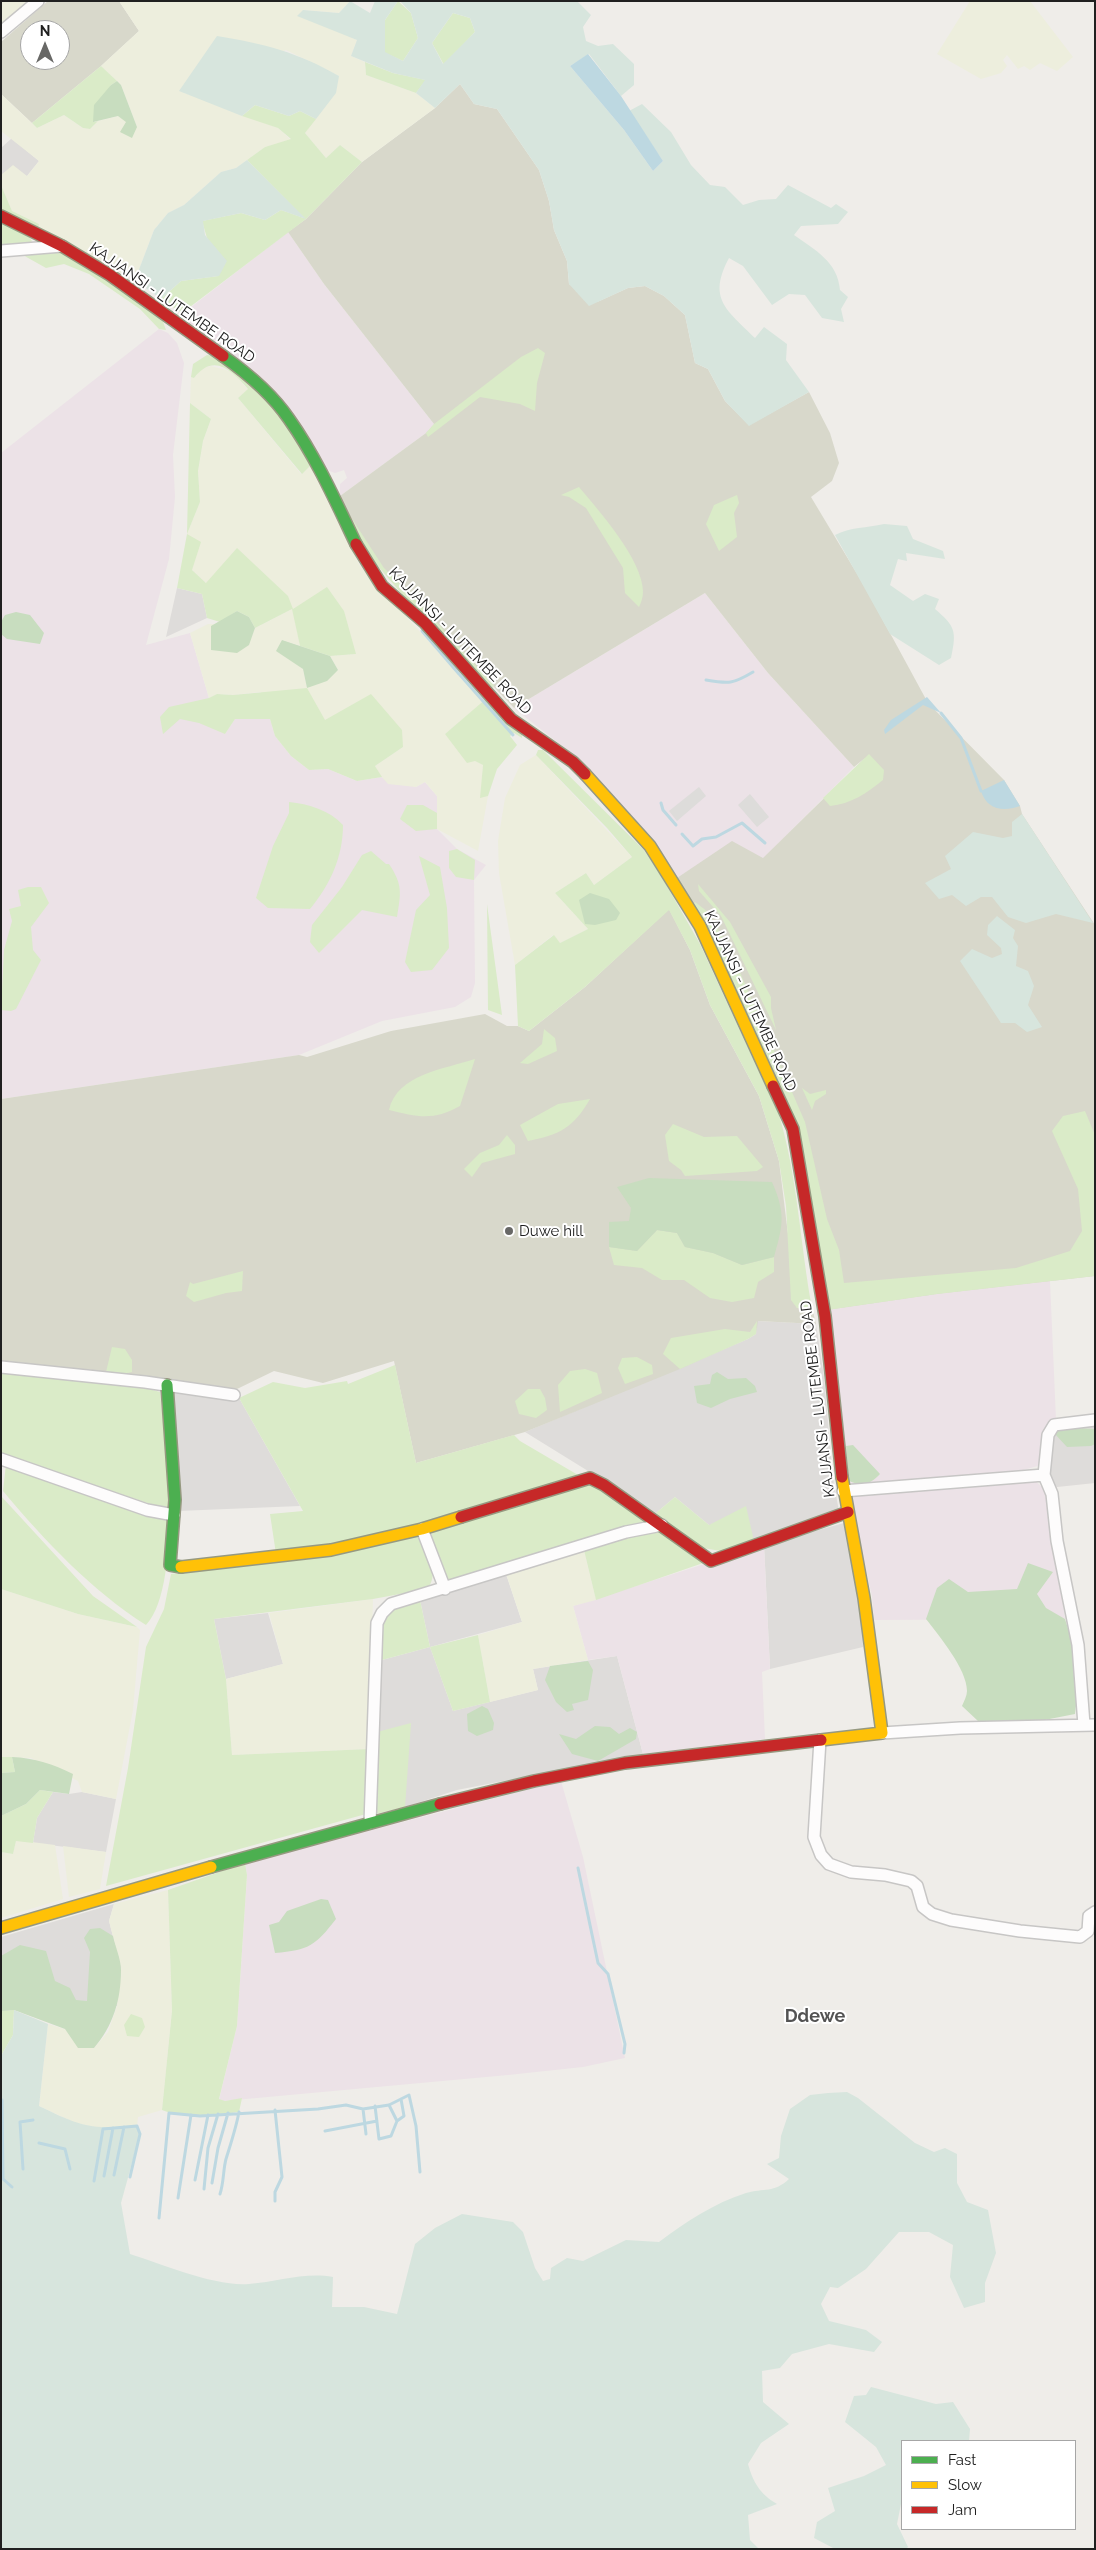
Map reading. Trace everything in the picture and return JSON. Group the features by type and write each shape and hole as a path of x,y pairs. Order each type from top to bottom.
{"street":[{"path":"1,32 38,1"},
{"name":"KAJJANSI - LUTEMBE ROAD","path":"1,216 62,246 110,274 248,374 289,418 329,487 361,554 382,586 425,623 511,719 573,762 610,800 650,846 678,888 700,926 793,1129 826,1316 843,1491 864,1598 882,1733"},
{"path":"1,251 62,246"},
{"path":"1,1367 167,1385 234,1395"},
{"path":"167,1385 174,1515 170,1565 177,1567 309,1554 422,1529 590,1478 662,1525 711,1561 848,1512"},
{"path":"1,1928 208,1867 476,1794 589,1769 716,1750 882,1733 1090,1725 1078,1645 1056,1541 1052,1494 1044,1475 1048,1435 1054,1425 1095,1420"},
{"path":"1,1459 147,1510 174,1515"},
{"path":"843,1491 1044,1475"},
{"path":"370,1823 377,1623 382,1613 391,1604 446,1589 626,1532 662,1525"},
{"path":"422,1529 446,1589"},
{"path":"820,1740 814,1837 821,1855 830,1864 850,1872 885,1875 911,1881 917,1886 923,1907 932,1914 951,1920 1020,1931 1080,1937 1088,1931 1089,1916 1095,1912"}],"shaded area":[{"path":"48,1 119,1 139,31 101,66 32,123 1,94 1,42 20,25 20,70 70,70 70,20 26,20"},
{"path":"350,1 370,13 375,1 398,1 385,20 385,52 403,61 418,38 411,13 400,1 577,1 591,15 583,27 586,41 598,46 613,44 634,64 634,85 621,96 589,54 570,66 624,130 653,171 663,161 629,111 642,104 671,132 691,165 710,185 725,187 743,205 759,200 776,199 788,185 831,208 836,204 848,212 838,224 801,226 794,235 824,258 835,272 840,290 848,297 841,309 844,322 822,318 805,295 789,294 772,305 743,266 729,258 720,284 720,294 723,303 755,338 764,327 787,344 786,360 809,392 749,426 725,401 708,369 695,363 685,315 664,296 645,286 628,288 589,306 569,284 567,261 554,230 549,201 539,170 497,109 474,104 460,84 435,108 416,93 425,80 393,73 351,56 357,40 297,16 303,10 339,13","holes":["453,13 470,18 475,32 443,64 432,43"]},
{"path":"217,36 280,50 324,68 339,76 336,93 316,119 300,111 289,116 255,105 242,116 179,91"},
{"path":"460,84 474,104 497,109 539,170 549,201 554,230 567,261 569,284 597,302 628,288 645,286 664,296 685,315 695,363 708,369 725,401 749,425 809,392 830,433 839,463 832,481 811,497 865,587 928,703 1004,780 1020,806 1022,814 1095,925 1095,1276 937,1294 827,1310 801,1138 677,878 732,841 763,858 865,758 854,767 768,673 705,593 514,708 370,557 340,496 426,433 434,424 324,284 288,232 306,219 362,162 435,108"},
{"path":"12,138 39,161 27,176 1,175 1,148"},
{"path":"247,160 306,219 281,210 265,220 241,213 203,221 205,235 227,261 219,276 181,281 161,299 135,280 154,230 168,213 184,205 221,172 236,168"},
{"path":"288,232 324,284 434,424 426,433 340,496 340,484 347,478 344,470 335,473 324,469 292,416 177,318"},
{"path":"159,329 168,333 177,343 184,363 173,455 175,497 169,559 146,645 190,633 209,698 225,734 235,719 270,719 275,736 291,756 309,770 328,769 357,781 382,777 416,787 425,782 437,796 437,829 457,849 486,865 474,880 475,983 471,997 455,1007 382,1021 299,1055 1,1099 1,453"},
{"path":"884,524 907,526 913,539 943,551 945,559 906,553 907,561 898,559 890,585 913,601 925,594 939,599 935,609 947,620 953,630 954,641 951,658 939,665 890,634 835,535 853,529"},
{"path":"177,588 202,594 207,618 166,637"},
{"path":"705,593 768,673 854,767 763,859 677,878 586,765 514,708"},
{"path":"699,787 706,796 677,821 669,811"},
{"path":"750,794 769,817 757,827 738,805"},
{"path":"1022,814 1093,923 1056,914 1026,923 1008,917 992,897 981,897 966,906 952,895 939,899 925,883 951,869 945,856 973,832 1003,838 1012,836 1012,822"},
{"path":"669,909 690,950 710,1005 759,1096 779,1161 797,1308 812,1308 816,1324 758,1321 756,1334 680,1369 525,1432 416,1463 394,1361 323,1383 274,1371 237,1389 92,1370 1,1362 1,1099 299,1055 307,1057 391,1031 485,1014 507,1026 518,1026 529,1031 585,987"},
{"path":"997,916 1015,930 1013,938 1018,946 1016,966 1028,971 1034,986 1028,1005 1042,1027 1027,1032 1015,1023 1001,1023 960,961 972,949 992,958 1002,954 1001,948 987,935 988,925"},
{"path":"1050,1281 1056,1420 1041,1465 1013,1473 850,1485 827,1310 937,1294"},
{"path":"757,1321 816,1324 824,1377 833,1479 839,1511 754,1541 709,1525 675,1497 656,1513 525,1432 748,1339 756,1334"},
{"path":"173,1391 239,1398 300,1506 178,1511"},
{"path":"1095,1423 1095,1483 1057,1487 1048,1480 1050,1448 1055,1434"},
{"path":"1034,1480 1048,1492 1065,1619 874,1620 872,1596 848,1494"},
{"path":"844,1523 862,1596 863,1647 770,1669 764,1545"},
{"path":"764,1545 770,1669 762,1672 765,1739 643,1754 617,1656 588,1660 573,1606"},
{"path":"506,1574 522,1622 430,1647 420,1600"},
{"path":"268,1613 283,1664 226,1679 214,1619"},
{"path":"430,1647 453,1711 538,1690 533,1669 617,1656 643,1754 457,1790 405,1807 377,1732 382,1660"},
{"path":"561,1781 583,1857 625,2058 583,2067 508,2075 219,2100 237,2026 247,1875 245,1863"},
{"path":"53,1792 69,1794 82,1792 116,1799 106,1852 33,1843 37,1818"},
{"path":"114,1904 109,1921 121,1967 117,2006 1,2011 1,1937"},
{"path":"14,2010 48,2024 39,2106 86,2125 97,2127 137,2126 140,2134 121,2203 130,2254 189,2274 236,2284 260,2283 312,2276 333,2277 332,2307 364,2307 397,2314 415,2244 435,2228 462,2214 513,2222 523,2232 535,2268 543,2281 550,2279 551,2268 567,2258 583,2261 626,2240 659,2242 690,2220 723,2202 746,2193 774,2188 784,2183 789,2179 767,2164 779,2158 781,2136 790,2109 810,2095 847,2092 858,2098 915,2143 934,2152 945,2148 957,2154 957,2183 967,2202 988,2210 996,2253 985,2283 985,2302 964,2308 950,2277 953,2245 929,2232 899,2232 866,2269 838,2288 830,2287 821,2304 829,2321 866,2330 882,2342 874,2352 829,2344 792,2354 780,2368 762,2371 763,2402 789,2424 761,2443 748,2464 758,2487 777,2504 748,2515 750,2540 759,2549 1,2549 1,2056 13,2035"},
{"path":"871,2387 936,2404 953,2402 970,2429 969,2440 901,2440 901,2504 897,2524 908,2547 906,2549 835,2549 814,2538 817,2522 835,2511 828,2488 864,2476 886,2465 876,2447 845,2422 854,2396 866,2395"}],"green space":[{"path":"1,1 29,1 1,26"},
{"path":"119,1 350,1 339,13 303,10 357,40 351,56 365,62 366,75 416,93 435,108 362,162 340,145 326,158 305,133 339,76 286,50 180,91 278,128 291,140 265,147 236,168 221,172 184,205 168,213 154,230 135,280 38,229 39,224 12,211 1,185 1,175 13,165 27,176 39,161 1,131 1,94 37,128 64,115 83,128 90,129 98,121 118,116 137,127 121,85 101,66 139,31"},
{"path":"398,1 411,13 418,38 403,61 385,53 385,20"},
{"path":"970,1 1030,1 1073,57 1057,71 1040,63 1030,70 1024,66 1018,69 1007,55 1003,60 1007,66 1001,73 981,79 937,54"},
{"path":"453,13 470,18 475,32 444,65 432,43"},
{"path":"365,62 393,73 426,80 416,93 366,75"},
{"path":"101,66 117,81 111,85 94,122 98,121 90,129 83,128 64,115 37,128 32,123"},
{"path":"117,81 121,85 137,127 132,138 120,132 126,122 118,116 93,122 94,105 111,85"},
{"path":"255,105 289,116 300,111 316,119 305,133 326,158 340,145 362,162 306,219 182,313 161,299 181,281 218,276 202,221 241,213 265,220 281,210 304,218 247,160 265,147 291,139 278,128 242,116"},
{"path":"1,185 12,211 39,224 38,229 1,213"},
{"path":"1,222 27,234 32,241 27,246 1,246"},
{"path":"59,250 105,276 162,319 166,330 159,329 140,309 89,274 64,264 46,268 21,254"},
{"path":"538,348 545,353 537,383 535,411 520,404 480,397 428,437 426,433 434,424 521,357"},
{"path":"207,355 218,358 241,374 285,422 297,440 310,466 302,474 238,398 248,389 236,376 216,365 201,370 194,378 191,377 193,364"},
{"path":"211,366 233,372 248,390 238,398 301,474 310,466 360,566 484,702 445,734 475,761 483,765 481,797 488,796 478,851 437,829 437,796 425,782 416,787 388,784 380,775 375,766 403,747 325,720 260,692 233,695 217,694 209,698 190,633 208,624 216,624 226,634 251,638 255,628 292,609 206,583 192,570 187,534 200,502 198,471 203,441 211,419 190,403 191,377 194,378 202,368","holes":["293,609 356,654 330,656 338,670 307,688 303,669 282,640 300,646"]},
{"path":"190,403 211,419 203,441 198,471 200,502 187,534"},
{"path":"579,487 618,536 636,565 643,592 639,607 625,593 623,568 586,508 569,497 561,495"},
{"path":"737,495 739,503 734,513 737,537 719,551 706,524 714,505"},
{"path":"345,508 384,568 419,603 494,685 493,688 407,600 370,557"},
{"path":"187,534 201,542 192,570 206,583 237,548 288,596 293,609 327,587 344,611 356,654 330,656 300,646 292,609 255,628 249,617 237,611 220,622 207,618 202,594 177,588"},
{"path":"237,611 249,617 255,628 249,645 237,653 211,650 211,626"},
{"path":"16,612 30,615 44,633 40,644 7,639 1,634 1,622 5,615"},
{"path":"282,640 330,656 338,670 327,681 307,688 303,669 276,651"},
{"path":"307,688 325,720 371,694 402,730 403,747 375,766 382,777 357,781 328,769 309,770 291,756 275,736 270,719 235,719 225,734 199,723 180,719 163,734 160,717 169,707 209,698 217,694 233,695"},
{"path":"487,698 522,734 522,738 514,733 510,736 517,745 497,769 488,796 480,798 483,765 475,761 467,763 445,734"},
{"path":"538,750 543,750 643,849 659,872 700,944 779,1115 795,1187 812,1308 797,1308 791,1300 786,1206 779,1161 759,1096 710,1005 690,950 669,910 585,987 529,1031 518,1026 515,965 554,935 560,943 588,929 555,893 586,873 594,885 632,857 607,828 536,755"},
{"path":"869,754 884,770 883,780 858,797 845,803 830,806 823,798"},
{"path":"536,755 632,857 594,885 586,873 555,893 588,929 560,943 553,935 515,965 499,873 498,841 505,798 520,765"},
{"path":"289,802 304,804 318,809 331,815 343,825 341,848 334,870 324,890 310,909 268,908 256,898 273,846 289,813"},
{"path":"407,805 423,805 437,813 437,829 416,831 400,819"},
{"path":"457,849 475,860 474,880 456,877 449,868 449,851"},
{"path":"371,851 386,864 389,864 397,878 400,895 397,917 362,910 319,953 310,942 312,925 342,887 362,855"},
{"path":"419,856 440,867 447,908 449,948 432,970 411,972 405,962 416,910 430,895"},
{"path":"698,884 730,922 771,997 771,1008 776,1030 721,916 699,891"},
{"path":"28,887 41,887 49,903 31,927 33,950 41,960 16,1009 11,1011 1,1010 4,950 12,921 9,909 21,906 18,890"},
{"path":"590,893 609,899 620,913 616,920 595,925 585,924 579,900"},
{"path":"695,902 708,912 732,954 805,1122 827,1219 839,1250 844,1283 1016,1268 1070,1251 1082,1231 1078,1189 1052,1131 1063,1116 1085,1111 1095,1135 1095,1276 937,1294 827,1310 788,1101 709,932 693,905"},
{"path":"487,904 502,1015 488,1010"},
{"path":"544,1029 555,1038 557,1051 528,1064 520,1063 542,1044"},
{"path":"475,1059 460,1106 433,1116 417,1116 389,1110 394,1098 402,1088 412,1081 437,1070"},
{"path":"802,1088 810,1094 826,1090 826,1094 815,1101 812,1110"},
{"path":"590,1099 578,1117 565,1128 549,1136 528,1141 520,1125 558,1104"},
{"path":"673,1124 704,1137 737,1136 763,1167 757,1171 685,1176 681,1170 669,1161 665,1135"},
{"path":"507,1135 515,1145 515,1154 482,1163 472,1177 464,1169 480,1153 499,1145"},
{"path":"649,1178 772,1182 782,1220 774,1257 742,1265 713,1253 685,1247 677,1233 657,1230 637,1251 609,1247 609,1222 629,1221 631,1208 617,1187"},
{"path":"657,1230 677,1233 685,1247 713,1253 742,1265 774,1257 774,1272 758,1282 754,1298 732,1302 710,1298 684,1280 662,1280 642,1268 614,1265 609,1247 637,1251"},
{"path":"243,1271 242,1291 226,1293 194,1302 186,1296 190,1282 193,1284"},
{"path":"757,1321 756,1334 748,1339 680,1369 663,1354 671,1338 725,1329 750,1332"},
{"path":"112,1347 125,1349 132,1360 132,1372 118,1375 106,1372"},
{"path":"637,1357 652,1365 653,1374 625,1384 618,1368 622,1358"},
{"path":"395,1365 416,1463 514,1435 520,1441 578,1475 436,1523 276,1554 270,1514 303,1511 239,1398 273,1382 305,1388 347,1381 348,1384"},
{"path":"585,1369 597,1373 602,1393 560,1412 558,1385 570,1371"},
{"path":"1,1371 142,1387 160,1392 172,1511 1,1455"},
{"path":"717,1372 728,1379 746,1378 755,1386 757,1392 730,1399 711,1408 697,1403 694,1386 710,1384 712,1375"},
{"path":"528,1389 540,1389 545,1398 547,1410 536,1418 519,1414 515,1401"},
{"path":"1059,1427 1095,1429 1095,1444 1091,1446 1067,1447 1055,1434"},
{"path":"853,1445 880,1474 866,1484 849,1481 846,1446"},
{"path":"6,1464 171,1517 162,1589 153,1615 146,1625 88,1581 52,1546 3,1491"},
{"path":"584,1485 597,1485 647,1524 449,1580 434,1549 432,1530"},
{"path":"1,1496 93,1596 137,1627 78,1614 1,1589"},
{"path":"675,1497 709,1525 746,1506 754,1541 721,1551 697,1547 656,1513"},
{"path":"658,1530 706,1562 596,1600 584,1550"},
{"path":"412,1535 423,1538 432,1564 433,1577 427,1589 373,1599 214,1619 226,1679 232,1755 369,1749 366,1814 106,1886 128,1768 146,1647 164,1609 171,1574 307,1559"},
{"path":"584,1550 596,1600 573,1606 588,1660 533,1669 538,1690 490,1702 478,1635 522,1622 506,1574"},
{"path":"1028,1563 1053,1572 1037,1594 1046,1608 1065,1619 1077,1657 1078,1689 1075,1714 1024,1724 978,1721 962,1706 967,1691 966,1682 957,1663 945,1643 926,1619 937,1588 949,1579 968,1592 1017,1589"},
{"path":"1,1589 78,1614 137,1627 140,1630 133,1710 116,1799 82,1792 78,1781 31,1758 1,1757"},
{"path":"373,1599 369,1749 232,1755 226,1679 283,1664 269,1613"},
{"path":"420,1600 430,1647 382,1660 382,1630 386,1615 397,1606"},
{"path":"478,1635 490,1702 453,1711 430,1647"},
{"path":"588,1661 593,1670 588,1700 572,1704 574,1710 567,1712 556,1702 545,1680 550,1666"},
{"path":"482,1706 488,1709 494,1723 493,1730 477,1736 468,1731 467,1714"},
{"path":"411,1723 405,1807 376,1814 374,1809 377,1732"},
{"path":"595,1726 610,1727 619,1734 630,1728 637,1732 636,1739 598,1761 572,1754 559,1734 576,1739"},
{"path":"1,1757 12,1757 15,1772 1,1773"},
{"path":"12,1757 44,1762 73,1774 69,1794 40,1790 26,1804 1,1816 1,1773 15,1772"},
{"path":"40,1790 53,1792 37,1818 33,1843 16,1841 13,1854 1,1852 1,1816 26,1804"},
{"path":"16,1840 55,1845 63,1899 1,1918 1,1852 13,1854"},
{"path":"63,1846 106,1852 100,1889 69,1897"},
{"path":"245,1863 247,1875 237,2026 219,2099 225,2101 242,2098 239,2112 200,2116 171,2113 162,2110 172,2011 168,1890"},
{"path":"168,1890 172,2011 162,2110 138,2117 137,2126 103,2129 75,2123 39,2106 48,2024 65,2029 94,2048 108,2032 117,2006 121,1968 109,1921 114,1904"},
{"path":"321,1899 328,1900 336,1919 329,1928 316,1941 304,1948 275,1953 269,1925 279,1922 287,1911"},
{"path":"100,1928 113,1936 120,1961 121,1981 115,2012 111,2022 94,2048 78,2048 65,2029 14,2010 1,2011 1,1956 20,1945 46,1951 55,1981 70,1988 76,2000 87,2001 90,1952 84,1938 90,1929"},
{"path":"14,2010 13,2035 1,2056 1,2011"},
{"path":"131,2014 142,2018 145,2027 139,2037 127,2036 124,2025"}],"water":[{"path":"588,54 621,96 663,161 653,171 624,130 570,66"},
{"path":"927,697 941,713 923,705 885,734 884,730 891,720"},
{"path":"1004,780 1020,806 1002,809 991,806 987,802 981,791"}],"waterway":[{"path":"422,631 459,674"},
{"path":"706,680 731,682 753,672"},
{"path":"460,675 513,735"},
{"path":"941,713 961,738 981,791"},
{"path":"661,803 663,810 676,825"},
{"path":"682,834 693,846 702,839 716,837 742,823 765,843"},
{"path":"578,1868 598,1963 608,1974 625,2044 624,2053"},
{"path":"159,2218 169,2113 200,2116 318,2109 346,2105 363,2109 389,2105 409,2095 416,2126 420,2172"},
{"path":"397,2121 404,2116 401,2099"},
{"path":"2,2100 3,2179 12,2187"},
{"path":"375,2106 379,2139 391,2136 397,2121 389,2105"},
{"path":"363,2109 366,2134"},
{"path":"275,2110 282,2177 275,2192 275,2201"},
{"path":"220,2194 224,2167 239,2112"},
{"path":"212,2183 218,2148 228,2113"},
{"path":"204,2189 208,2148 218,2114"},
{"path":"178,2198 191,2115"},
{"path":"195,2180 208,2115"},
{"path":"23,2169 20,2122 33,2120"},
{"path":"325,2131 377,2121"},
{"path":"94,2181 103,2129 137,2126 140,2134 130,2177"},
{"path":"114,2175 124,2127"},
{"path":"104,2176 113,2128"},
{"path":"39,2143 65,2149 70,2169"}],"traffic: fast":[{"path":"223,356 259,384 289,419 317,464 356,544"},
{"path":"167,1385 175,1500 170,1565 181,1567"},
{"path":"211,1867 440,1804"}],"traffic: slow":[{"path":"585,774 650,846 700,926 773,1086"},
{"path":"821,1740 882,1733 864,1598 842,1477"},
{"path":"181,1567 331,1550 422,1529 461,1517"},
{"path":"1,1928 211,1867"}],"traffic: jam":[{"path":"1,216 62,246 110,275 223,356"},
{"path":"356,544 382,586 425,623 511,719 573,762 585,774"},
{"path":"773,1086 793,1129 825,1316 842,1477"},
{"path":"461,1517 590,1478 604,1485 711,1561 848,1512"},
{"path":"440,1804 534,1781 625,1763 821,1740"}],"place":[{"name":"Duwe hill","path":"509,1231"}],"district":[{"name":"Ddewe","path":"815,2017"}]}
